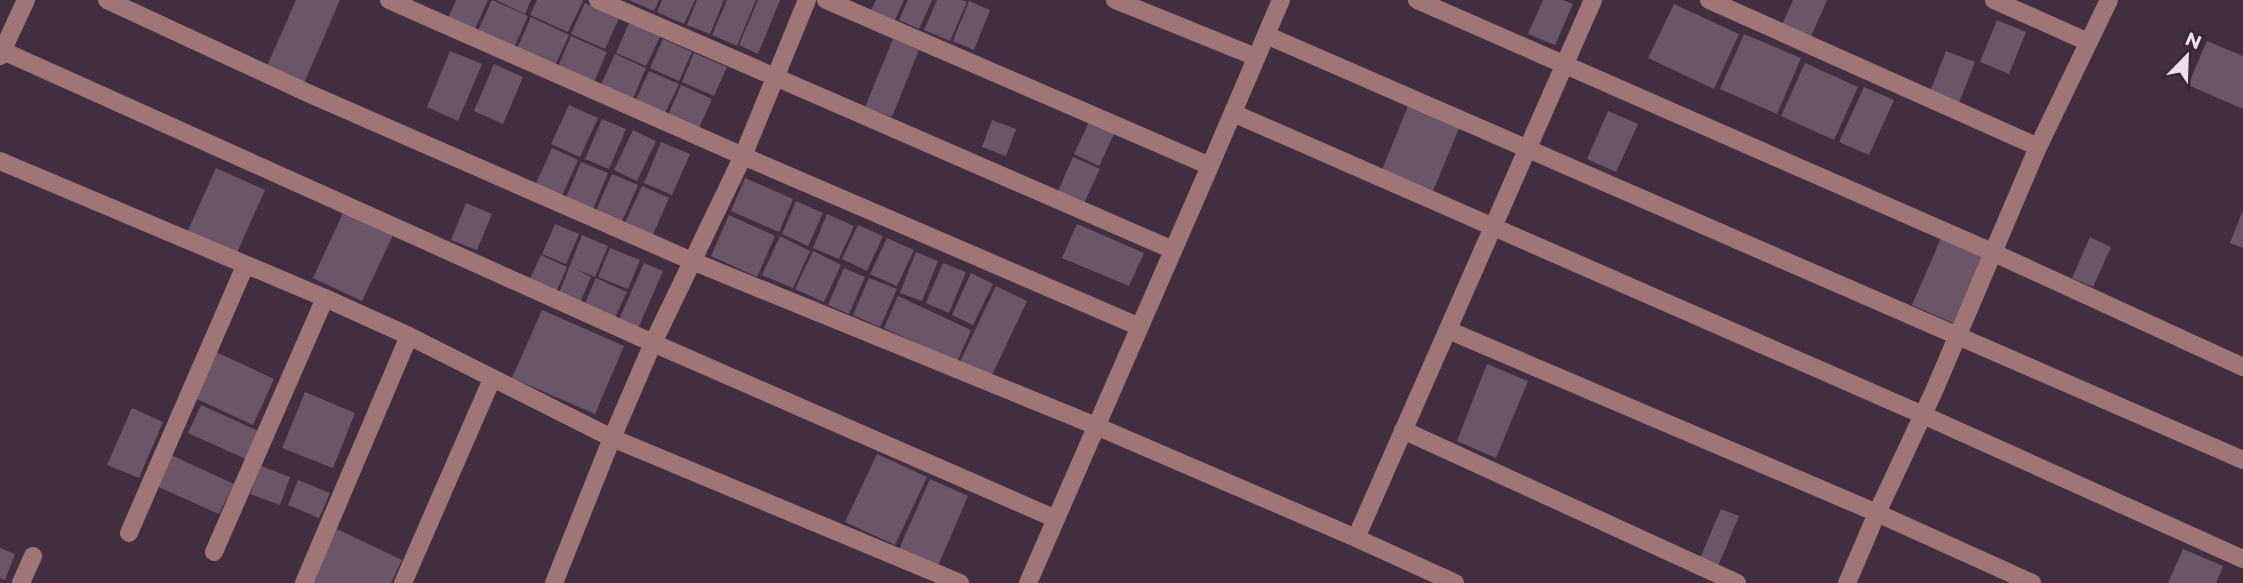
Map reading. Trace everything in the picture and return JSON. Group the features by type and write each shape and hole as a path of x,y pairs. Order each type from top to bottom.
{"street":[{"path":"26,0 1,54 1056,519"},
{"path":"107,0 310,94 692,261 1096,426 1455,583"},
{"path":"389,0 1140,327"},
{"path":"598,0 1172,250"},
{"path":"554,583 653,343 743,156 807,0"},
{"path":"826,0 1210,166"},
{"path":"1115,0 1256,57"},
{"path":"1028,583 1281,0"},
{"path":"1417,0 1993,252 2243,367"},
{"path":"1356,538 1593,0"},
{"path":"1709,0 2038,147"},
{"path":"1994,0 2088,42"},
{"path":"1847,583 1923,415 2038,147 2109,0"},
{"path":"1266,36 2243,460"},
{"path":"1233,113 1923,415 2243,559"},
{"path":"0,161 409,336 612,438 960,583"},
{"path":"129,533 245,266"},
{"path":"214,552 325,298"},
{"path":"1448,330 1877,513 2032,583"},
{"path":"304,583 409,336"},
{"path":"403,583 492,379"},
{"path":"1403,430 1737,583"},
{"path":"21,583 33,556"}],"building":[{"path":"296,0 340,0 304,83 267,66"},
{"path":"456,0 488,0 473,33 447,21"},
{"path":"492,0 528,16 513,50 477,33"},
{"path":"496,0 531,0 525,14"},
{"path":"537,0 583,1 568,32 530,15"},
{"path":"629,0 659,0 654,11"},
{"path":"662,0 695,0 684,24 657,12"},
{"path":"697,0 724,0 710,34 687,25"},
{"path":"727,0 756,0 737,46 712,35"},
{"path":"758,0 780,0 758,54 739,45"},
{"path":"876,0 904,0 895,20 871,10"},
{"path":"908,0 932,0 919,29 899,20"},
{"path":"937,0 967,2 950,41 924,30"},
{"path":"1543,0 1563,0 1573,4 1555,45 1528,34"},
{"path":"1793,0 1827,0 1810,39 1781,27"},
{"path":"969,1 990,10 974,50 953,41"},
{"path":"585,3 619,18 605,49 571,34"},
{"path":"1674,4 1739,34 1714,89 1648,58"},
{"path":"531,17 569,35 554,68 516,51"},
{"path":"1997,20 2026,32 2009,74 1980,62"},
{"path":"629,23 660,37 646,66 616,53"},
{"path":"1744,34 1801,58 1777,114 1720,89"},
{"path":"571,36 607,52 593,84 557,69"},
{"path":"663,39 692,52 679,81 650,68"},
{"path":"893,39 919,50 892,117 865,107"},
{"path":"2207,41 2243,56 2243,109 2188,85"},
{"path":"450,51 482,64 458,121 427,107"},
{"path":"1946,51 1975,62 1959,103 1930,92"},
{"path":"694,53 727,67 714,96 682,82"},
{"path":"615,54 646,68 632,101 600,87"},
{"path":"1805,63 1858,87 1834,140 1781,116"},
{"path":"494,64 523,77 503,124 474,111"},
{"path":"649,71 679,84 664,115 635,102"},
{"path":"681,85 712,99 699,128 668,115"},
{"path":"1864,87 1894,100 1869,155 1839,142"},
{"path":"569,105 598,118 580,157 551,144"},
{"path":"1408,106 1460,126 1433,191 1381,172"},
{"path":"1608,111 1638,124 1616,172 1587,159"},
{"path":"602,119 626,129 609,169 585,159"},
{"path":"992,120 1016,129 1006,156 982,147"},
{"path":"1090,120 1115,132 1099,166 1074,154"},
{"path":"633,130 656,141 637,181 614,170"},
{"path":"661,142 690,154 672,195 644,183"},
{"path":"552,148 578,160 560,200 534,188"},
{"path":"1073,157 1100,169 1084,203 1058,191"},
{"path":"581,162 608,173 591,214 564,202"},
{"path":"216,168 265,190 235,257 186,235"},
{"path":"612,174 638,185 620,226 594,215"},
{"path":"745,178 793,199 779,232 731,211"},
{"path":"642,186 669,198 651,239 623,227"},
{"path":"796,201 823,213 808,246 782,234"},
{"path":"466,203 492,214 477,250 451,240"},
{"path":"2243,210 2243,248 2230,243"},
{"path":"344,211 394,233 362,301 313,278"},
{"path":"827,214 854,226 839,259 813,248"},
{"path":"729,215 775,236 757,277 711,256"},
{"path":"555,224 579,234 566,264 542,254"},
{"path":"1077,224 1144,253 1129,286 1062,258"},
{"path":"858,225 883,236 867,271 842,259"},
{"path":"582,235 608,246 595,277 574,268 591,277 578,307 557,298"},
{"path":"780,236 810,251 793,288 762,275"},
{"path":"1942,236 1983,254 1953,323 1912,305"},
{"path":"2090,237 2111,247 2093,287 2072,278"},
{"path":"887,238 914,250 897,286 870,274"},
{"path":"610,248 640,260 628,289 598,277"},
{"path":"813,251 841,265 824,302 795,289"},
{"path":"916,252 938,261 922,301 900,293"},
{"path":"541,255 567,267 554,297 527,285"},
{"path":"644,263 663,271 636,333 617,324"},
{"path":"943,263 966,272 949,313 926,303"},
{"path":"844,268 865,277 849,314 828,305"},
{"path":"971,273 993,284 973,325 952,315"},
{"path":"596,278 627,292 612,324 582,310"},
{"path":"869,278 897,289 880,327 853,315"},
{"path":"996,286 1027,301 991,377 960,362"},
{"path":"898,296 971,330 957,362 884,328"},
{"path":"542,310 624,346 595,414 512,378"},
{"path":"216,352 274,379 253,425 195,398"},
{"path":"1487,364 1528,381 1496,458 1457,441"},
{"path":"305,392 355,413 333,468 282,448"},
{"path":"201,405 258,431 246,459 188,433"},
{"path":"132,408 163,422 139,478 107,465"},
{"path":"877,454 927,477 895,545 845,522"},
{"path":"171,455 234,484 219,514 156,486"},
{"path":"261,466 290,477 280,505 250,494"},
{"path":"930,479 968,496 938,566 899,549"},
{"path":"298,480 330,493 319,518 288,505"},
{"path":"1721,509 1739,516 1716,571 1698,563"},
{"path":"337,529 402,560 391,583 311,583"},
{"path":"0,548 15,554 5,580 0,578"},
{"path":"2183,549 2223,566 2216,583 2168,583"}]}
